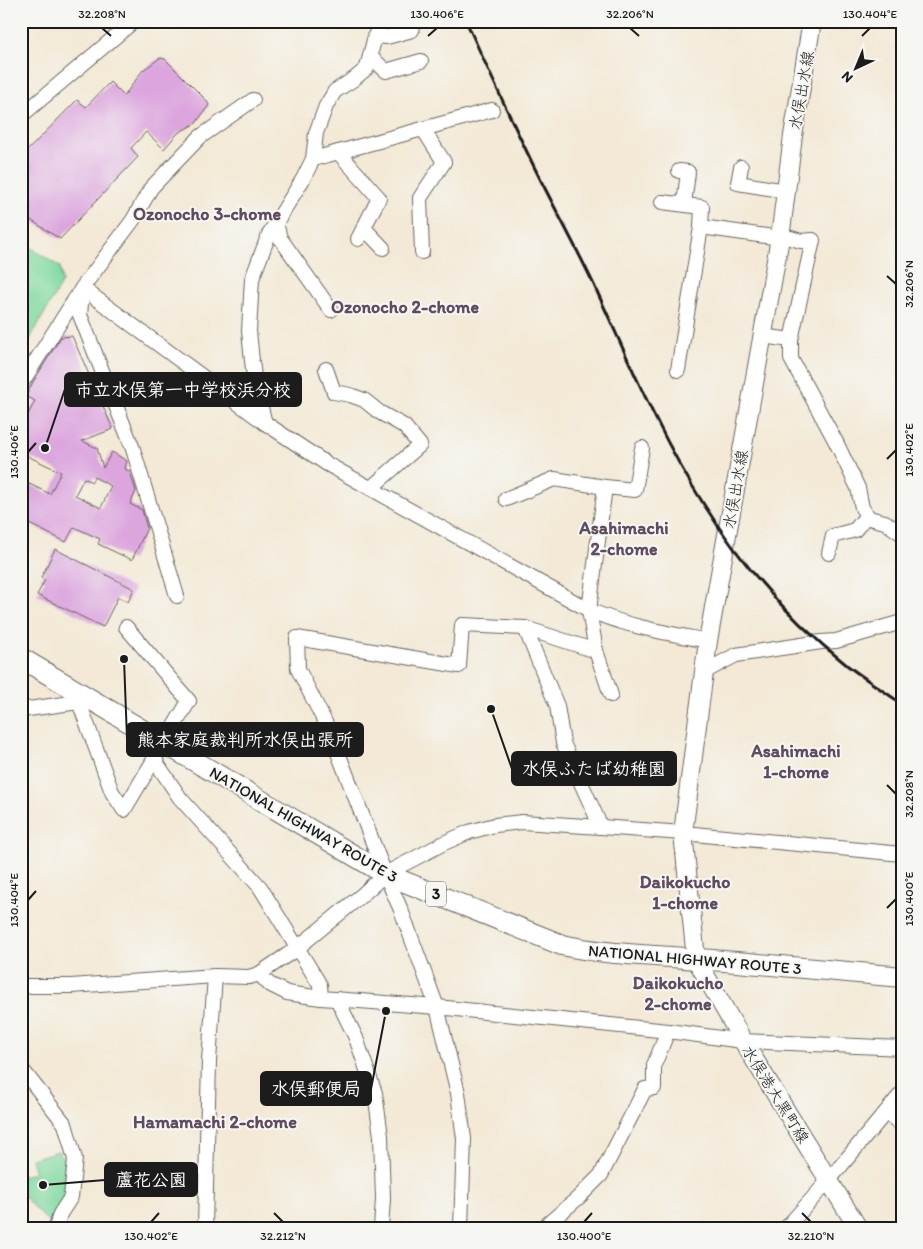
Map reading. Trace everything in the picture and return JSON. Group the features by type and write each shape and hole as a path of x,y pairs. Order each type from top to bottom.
{"highway":[{"name":"NATIONAL HIGHWAY ROUTE 3","path":"21,658 80,698 164,742 385,874 562,945 609,953 902,977"}],"main road":[{"name":"水俣出水線","path":"696,959 683,833 708,641 780,236 792,136 812,21"},
{"name":"水俣港大黒町線","path":"696,959 743,1041 858,1228"}],"street":[{"path":"21,116 134,21"},
{"path":"265,423 255,385 252,361 250,331 252,280 269,234 304,179 314,159 316,133 326,106 335,91 367,68 381,21"},
{"path":"375,36 387,37 412,30"},
{"path":"370,56 386,71 421,61"},
{"path":"21,384 82,288 132,220 151,188 200,137 253,100"},
{"path":"314,159 492,110"},
{"path":"422,252 420,198 444,162 423,129"},
{"path":"338,152 378,198 361,233 383,248"},
{"path":"741,167 738,183 786,191"},
{"path":"684,204 688,172"},
{"path":"662,202 702,207 701,227 678,370"},
{"path":"276,223 280,238 331,310"},
{"path":"701,227 780,236 801,241 813,240 792,340 791,359 836,442 858,488 862,508 866,515 869,518 885,522 902,534"},
{"path":"82,288 265,423 327,464 589,610 613,621 708,641"},
{"path":"82,288 80,315 133,450 177,596"},
{"path":"762,336 792,340"},
{"path":"326,369 334,392 364,400 379,412 404,426 420,445 371,488"},
{"path":"506,499 554,479 635,490 642,448"},
{"path":"604,487 589,610 596,651 611,695"},
{"path":"829,553 833,536 855,530 866,515"},
{"path":"704,672 736,655 836,641 902,622"},
{"path":"461,1228 464,1139 458,1093 437,1007 401,910 385,874 330,732 298,669 296,638 459,666 462,625 525,628 596,651"},
{"path":"21,710 80,698 112,792 124,810 189,701 126,627"},
{"path":"525,628 557,706 563,743 601,827"},
{"path":"154,759 180,798 260,887 296,949 320,985 321,998"},
{"path":"21,986 70,986 215,976 249,977 259,974 296,949 385,874 444,843 469,832 495,825 522,822 601,827 902,854"},
{"path":"259,974 269,984 287,993 321,998 437,1007 668,1031 743,1041 902,1048"},
{"path":"206,1228 210,1061 215,976"},
{"path":"337,999 356,1038 375,1093 382,1136 383,1199 381,1228"},
{"path":"543,1228 601,1175 645,1089 654,1088 654,1065 668,1031"},
{"path":"21,1068 65,1124 74,1159 71,1197 60,1214 56,1228"},
{"path":"786,1228 902,1094"},
{"path":"886,1112 902,1125"}],"green space":[{"path":"21,241 60,267 62,282 21,355"},
{"path":"58,1151 68,1164 63,1203 49,1223 21,1194 21,1176 35,1173 31,1159"}],"building":[{"path":"160,58 165,59 209,105 196,123 178,133 164,149 146,132 131,148 138,157 60,239 26,217 21,211 21,157 77,100 86,107 110,82 124,96 143,70"},
{"path":"72,336 113,429 82,441 97,448 103,468 112,452 127,461 125,469 130,472 136,491 130,504 142,510 147,528 132,560 98,544 100,539 74,527 66,542 21,520 21,480 50,494 61,472 21,453 21,428 35,401 26,396 61,337","holes":["94,477 111,486 101,508 75,495 84,478 92,482"]},
{"path":"55,549 134,589 128,602 118,597 103,627 37,595 45,580 41,578"}],"railway":[{"path":"466,21 535,169 594,285 658,423 672,451 703,503 751,570 787,611 848,666 902,704"}],"place":[{"name":"市立水俣第一中学校浜分校","path":"45,448"},
{"name":"熊本家庭裁判所水俣出張所","path":"124,659"},
{"name":"水俣ふたば幼稚園","path":"491,709"},
{"name":"水俣郵便局","path":"386,1011"},
{"name":"蘆花公園","path":"43,1185"}],"district":[{"name":"Ozonocho 3-chome","path":"207,214"},
{"name":"Ozonocho 2-chome","path":"405,307"},
{"name":"Asahimachi 2-chome","path":"624,538"},
{"name":"Asahimachi 1-chome","path":"796,761"},
{"name":"Daikokucho 1-chome","path":"685,892"},
{"name":"Daikokucho 2-chome","path":"678,993"},
{"name":"Hamamachi 2-chome","path":"215,1122"}]}
